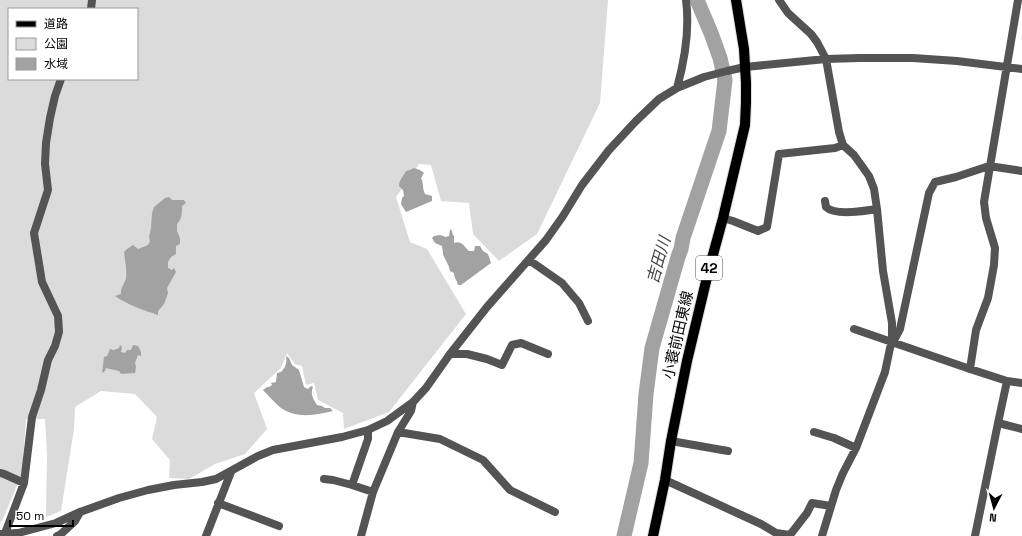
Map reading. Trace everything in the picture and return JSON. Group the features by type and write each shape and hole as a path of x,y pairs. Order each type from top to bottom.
{"main road":[{"name":"小蓑前田東線","path":"653,536 687,360 745,125 746,102 744,49 736,0"}],"street":[{"path":"677,88 685,55 688,21 686,0"},
{"path":"779,0 788,14 811,34 826,59 843,145 854,155 869,176 874,189 883,271 892,323 892,343 885,372 856,448 836,490 822,536"},
{"path":"970,369 976,330 988,298 994,265 995,248 986,218 984,202 1018,0"},
{"path":"61,80 55,96 47,136 45,164 48,190 34,233 42,282 58,316 59,332 55,346 48,360 41,390 32,417 24,483 3,534 18,533 56,523 80,512 119,498 155,489 216,479 258,456 273,450 342,437 368,430 387,421 412,402 426,388 450,354 488,307 546,240 582,185 609,150 654,104 677,88 704,77 745,67 826,59 913,58 957,61 1022,70"},
{"path":"723,218 758,232 766,227 779,154 835,148 843,145"},
{"path":"892,343 900,329 929,193 935,182 989,166 1022,171"},
{"path":"825,201 826,207 830,211 858,212 877,209"},
{"path":"529,260 562,283 579,304 588,321"},
{"path":"854,329 1007,381 1022,383"},
{"path":"450,354 467,354 487,359 502,365 512,345 521,343 548,354"},
{"path":"975,536 1007,381"},
{"path":"361,536 373,492 398,432 410,411 412,402"},
{"path":"998,423 1022,429"},
{"path":"352,485 368,439 368,430"},
{"path":"398,432 440,439 483,460 510,490 555,512"},
{"path":"814,432 834,438 856,448"},
{"path":"671,442 728,451"},
{"path":"206,536 231,472"},
{"path":"0,473 24,483"},
{"path":"324,479 352,485 373,492"},
{"path":"665,480 761,524 776,533 790,535 807,513 812,503 831,506"},
{"path":"218,503 279,526"},
{"path":"57,536 75,521 80,512"}],"green space":[{"path":"0,0 608,0 600,103 537,234 499,261 473,234 469,203 441,201 431,165 419,164 396,197 410,242 427,249 466,314 389,412 344,429 343,413 318,400 314,383 306,385 302,366 295,364 287,353 281,368 254,393 267,429 245,454 215,464 189,479 169,478 170,460 152,439 157,417 135,394 101,391 75,407 74,429 61,511 46,517 47,454 45,419 26,419 22,474 2,521 0,522"}],"water":[{"path":"414,168 424,173 421,178 424,192 425,194 432,196 432,201 406,212 401,204 404,196 403,190 399,184 406,171"},
{"path":"169,197 172,200 184,200 186,203 182,206 181,218 177,224 180,244 176,246 176,254 171,257 168,262 168,268 172,270 174,268 176,272 167,288 168,293 164,304 158,311 158,315 130,305 115,296 121,294 126,278 124,252 133,245 138,249 148,245 150,241 149,237 154,207 165,198"},
{"path":"450,229 454,236 454,243 461,243 469,251 474,251 475,246 480,246 483,251 488,254 491,263 461,285 458,285 454,273 450,271 443,254 442,246 435,243 432,238 440,235 446,237 449,236"},
{"path":"120,345 122,347 121,352 125,353 127,350 131,350 133,345 138,346 141,356 138,355 135,363 135,373 121,374 119,371 106,368 102,373 104,357 107,356 110,349 114,350 119,348"},
{"path":"286,356 289,358 292,365 299,370 304,387 308,389 311,386 313,387 312,396 317,405 330,408 333,411 313,415 293,414 281,408 263,390 272,385 271,383 276,382 277,373 281,372 286,365"}],"waterway":[{"name":"吉田川","path":"624,536 641,463 646,394 652,348 683,238 719,131 725,80 720,58 697,0"}]}
